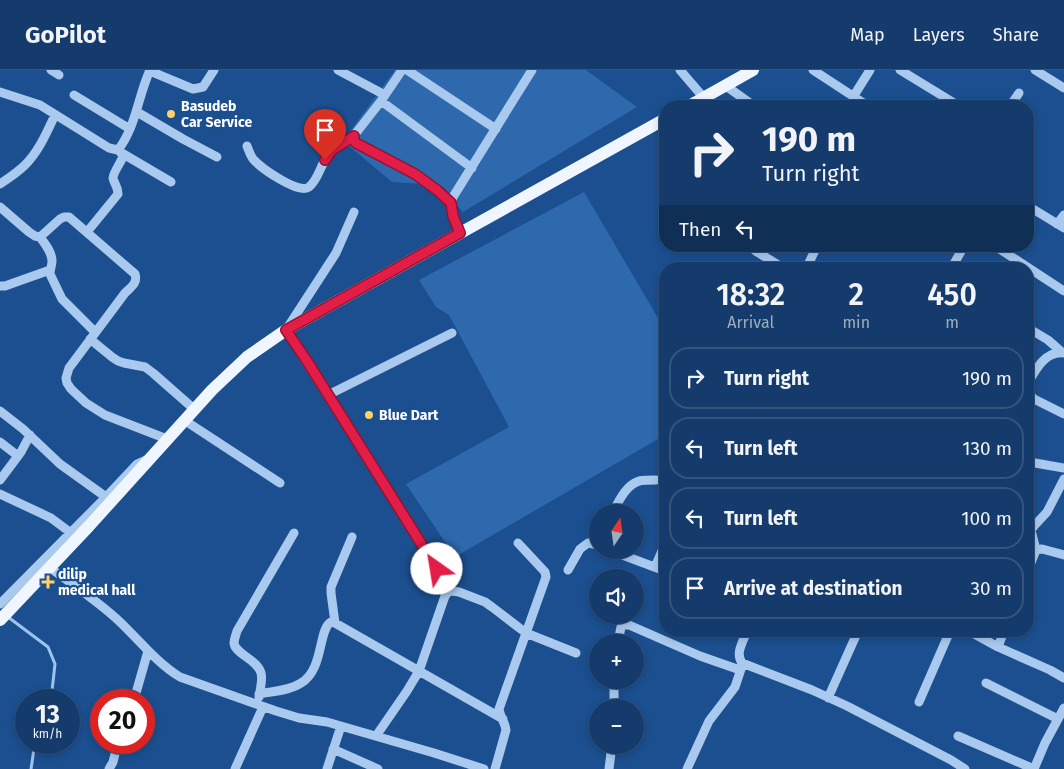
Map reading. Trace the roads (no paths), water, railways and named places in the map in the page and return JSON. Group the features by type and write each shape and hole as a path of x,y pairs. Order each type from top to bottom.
{"main road":[{"path":"700,100 753,70"},
{"path":"3,613 223,378 247,357 286,330 659,122"}],"street":[{"path":"51,70 59,75"},
{"path":"87,232 118,194 113,178 150,71 193,89 198,89 206,84 214,70"},
{"path":"338,70 383,98 472,168"},
{"path":"247,146 254,160 269,173 297,188 309,188 332,150 354,136 402,70"},
{"path":"407,70 496,129"},
{"path":"451,203 532,70"},
{"path":"680,70 704,98"},
{"path":"813,70 858,100"},
{"path":"853,97 870,70"},
{"path":"900,70 949,100"},
{"path":"1035,70 1064,88"},
{"path":"726,86 746,100"},
{"path":"0,92 40,105 109,148 121,152 171,182"},
{"path":"1014,100 1019,93"},
{"path":"74,96 130,129"},
{"path":"137,112 217,157"},
{"path":"0,184 31,159 55,115"},
{"path":"354,136 356,143 415,174 437,190 451,203 453,216 460,233"},
{"path":"0,207 35,236 40,237 51,254 50,270 53,282 62,299 112,357 124,363 145,367 194,409"},
{"path":"1034,210 1060,226 1064,215"},
{"path":"354,212 336,253 286,330 437,569"},
{"path":"40,237 60,219 69,217 135,274 136,282 93,336 67,372 66,378 71,389 94,409 167,439"},
{"path":"757,252 773,262"},
{"path":"1004,252 1020,262"},
{"path":"0,286 5,286 50,270"},
{"path":"1034,271 1064,291"},
{"path":"1034,332 1048,340 1063,353"},
{"path":"328,395 452,333"},
{"path":"1034,367 1053,354 1063,353"},
{"path":"1034,399 1064,414"},
{"path":"0,411 30,435 60,464 106,497"},
{"path":"184,420 280,483"},
{"path":"0,480 18,456 30,435"},
{"path":"0,442 18,456"},
{"path":"3,613 71,533 137,464 150,458"},
{"path":"3,613 53,570 144,471 150,458"},
{"path":"1035,463 1064,468"},
{"path":"1034,526 1047,512 1064,479"},
{"path":"617,504 624,492 632,485 640,481 656,480"},
{"path":"0,494 51,518 71,533"},
{"path":"238,768 261,706 259,694 261,673 253,661 236,648 234,638 294,533"},
{"path":"336,623 331,586 352,538"},
{"path":"1034,542 1036,550 1034,555"},
{"path":"496,769 506,730 499,709 546,577 546,572 518,543"},
{"path":"568,570 580,549 589,543"},
{"path":"1036,550 1042,549 1064,555"},
{"path":"655,567 659,558"},
{"path":"633,559 659,569"},
{"path":"53,570 102,606 122,623 171,672 180,677 299,718 315,719 341,726 484,769"},
{"path":"376,736 419,671 448,592 459,592 484,602 526,633 576,653"},
{"path":"259,694 292,688 308,678 312,674 318,658 326,626 331,622 336,623 503,719"},
{"path":"620,634 621,627 629,625 700,656 812,690 951,760 965,769"},
{"path":"687,769 706,726 735,687 741,667 738,653 745,637"},
{"path":"828,698 855,637"},
{"path":"919,702 947,637"},
{"path":"980,637 1064,678"},
{"path":"998,647 1002,637"},
{"path":"137,689 148,651"},
{"path":"986,684 1058,719"},
{"path":"958,736 1034,769 1045,743 1064,708"},
{"path":"327,769 341,726"},
{"path":"334,749 378,769"},
{"path":"109,769 115,754"},
{"path":"609,769 611,754"}],"waterway":[{"path":"8,617 48,647 55,664 52,689"},
{"path":"31,769 33,754"}],"place":[{"name":"Basudeb Car Service","path":"171,114"},
{"name":"Blue Dart","path":"369,415"},
{"name":"dilip medical hall","path":"48,582"}]}
